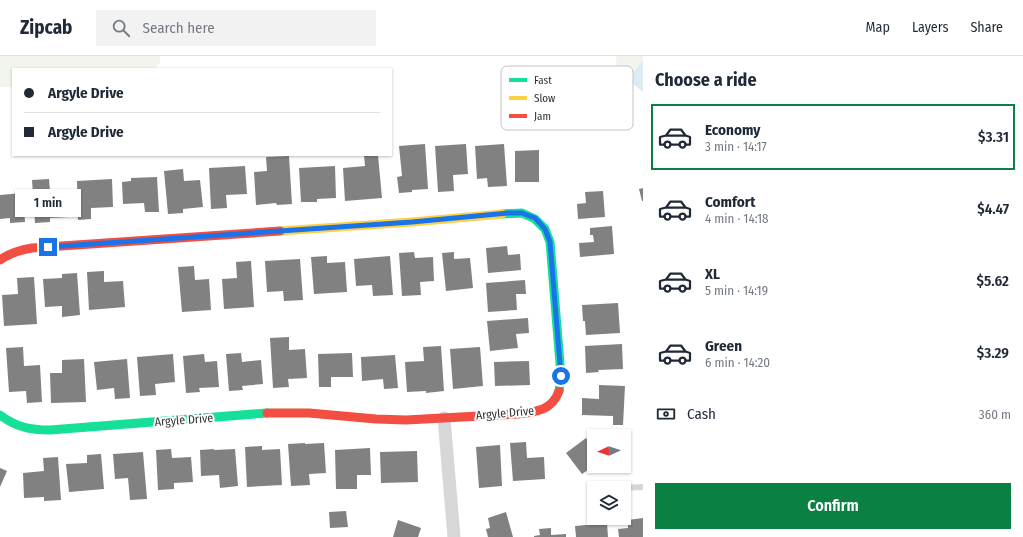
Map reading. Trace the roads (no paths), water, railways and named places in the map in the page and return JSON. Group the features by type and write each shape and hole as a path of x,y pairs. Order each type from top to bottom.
{"street":[{"name":"Argyle Drive","path":"0,260 18,250 32,248 522,213 535,218 545,229 550,242 561,376 560,390 553,402 542,410 444,418 370,420 323,414 270,413 36,430 23,428 9,422 0,415"},
{"path":"444,418 454,537"}],"lane":[{"path":"631,487 643,486"}]}
